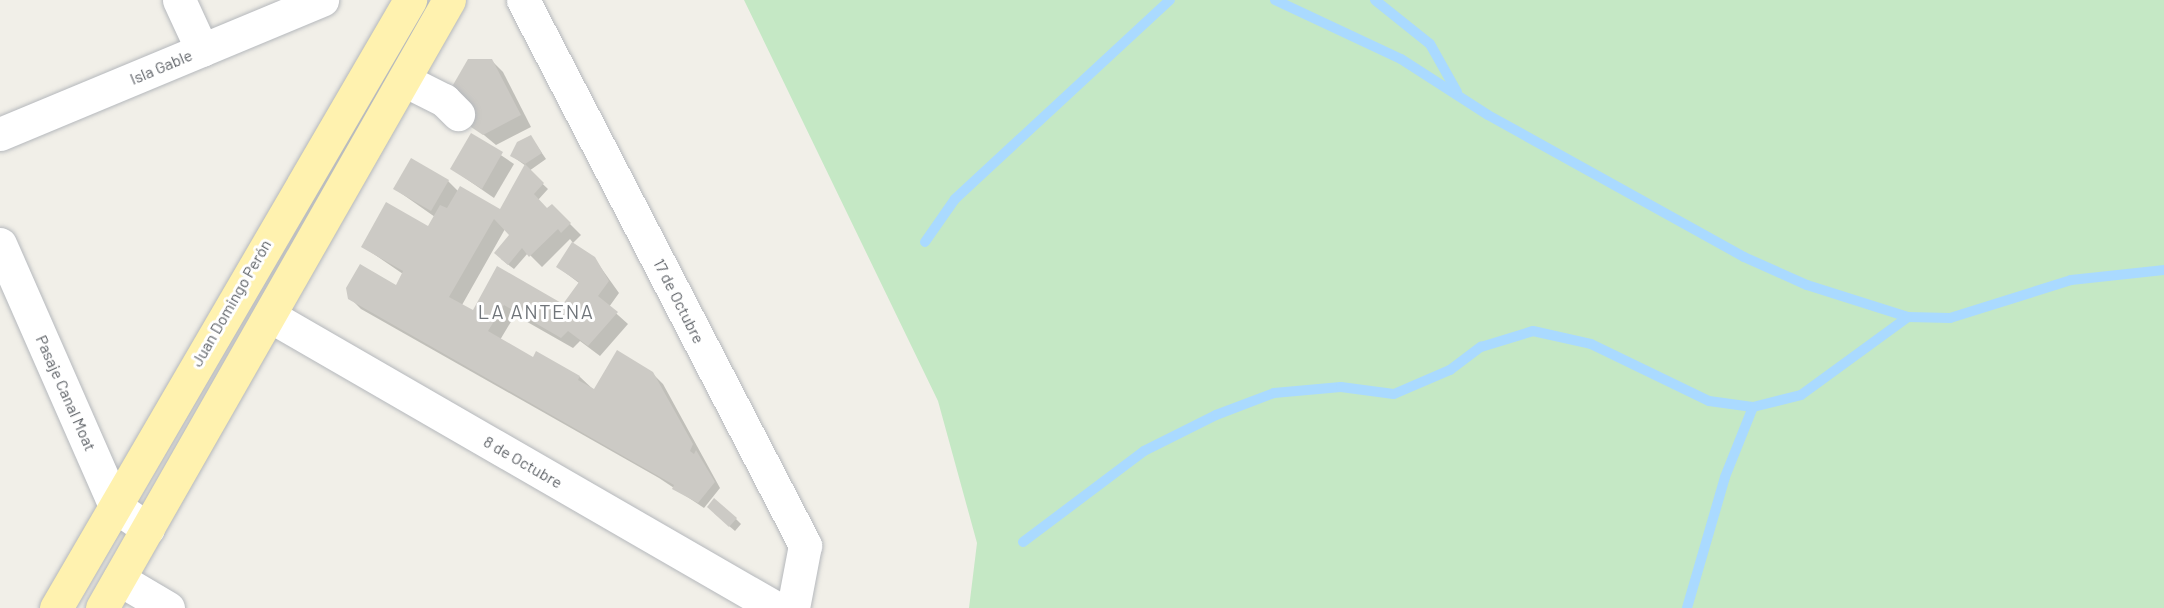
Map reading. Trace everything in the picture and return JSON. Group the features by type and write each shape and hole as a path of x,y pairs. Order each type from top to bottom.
{"main road":[{"name":"Juan Domingo Perón","path":"56,608 410,0"},
{"path":"102,608 449,0"}],"street":[{"path":"179,0 202,50"},
{"name":"Isla Gable","path":"0,134 322,0"},
{"name":"17 de Octubre","path":"523,0 805,545 793,608"},
{"path":"404,80 444,100 458,114"},
{"name":"Pasaje Canal Moat","path":"0,244 115,506"},
{"name":"8 de Octubre","path":"270,316 776,608"},
{"path":"115,506 148,529"},
{"path":"119,579 168,608"}],"green space":[{"path":"744,0 2164,0 2164,608 969,608 977,543 938,401"}],"building":[{"path":"468,59 492,59 521,115 483,135 471,127 453,85"},
{"path":"471,133 503,152 482,189 450,169"},
{"path":"531,135 542,153 525,164 510,156 517,142"},
{"path":"411,158 449,180 431,211 393,189"},
{"path":"525,164 544,183 534,194 547,208 552,204 571,223 561,233 558,229 529,257 522,248 508,265 494,253 509,235 494,219 449,297 473,310 497,266 563,304 579,282 556,267 572,242 595,257 609,281 598,296 618,312 588,346 568,331 561,338 504,305 488,331 533,357 536,351 580,376 578,380 594,389 617,350 653,372 693,444 690,451 694,454 696,450 715,482 698,503 672,489 674,485 348,299 346,288 360,264 396,285 403,271 361,247 386,202 428,226 440,205 447,208 460,186 500,209"},
{"path":"714,498 737,518 729,527 707,507"}],"waterway":[{"path":"925,242 955,199 1170,0"},
{"path":"1275,0 1401,59 1488,115 1744,257 1807,285 1908,317 1950,318 2071,280 2164,270"},
{"path":"1375,0 1430,44 1457,92"},
{"path":"1023,542 1144,451 1216,415 1274,393 1341,387 1394,394 1450,370 1481,347 1533,331 1591,344 1709,401 1753,407 1801,395 1908,317"},
{"path":"1687,608 1725,477 1753,407"}],"district":[{"name":"LA ANTENA","path":"536,311"}]}
